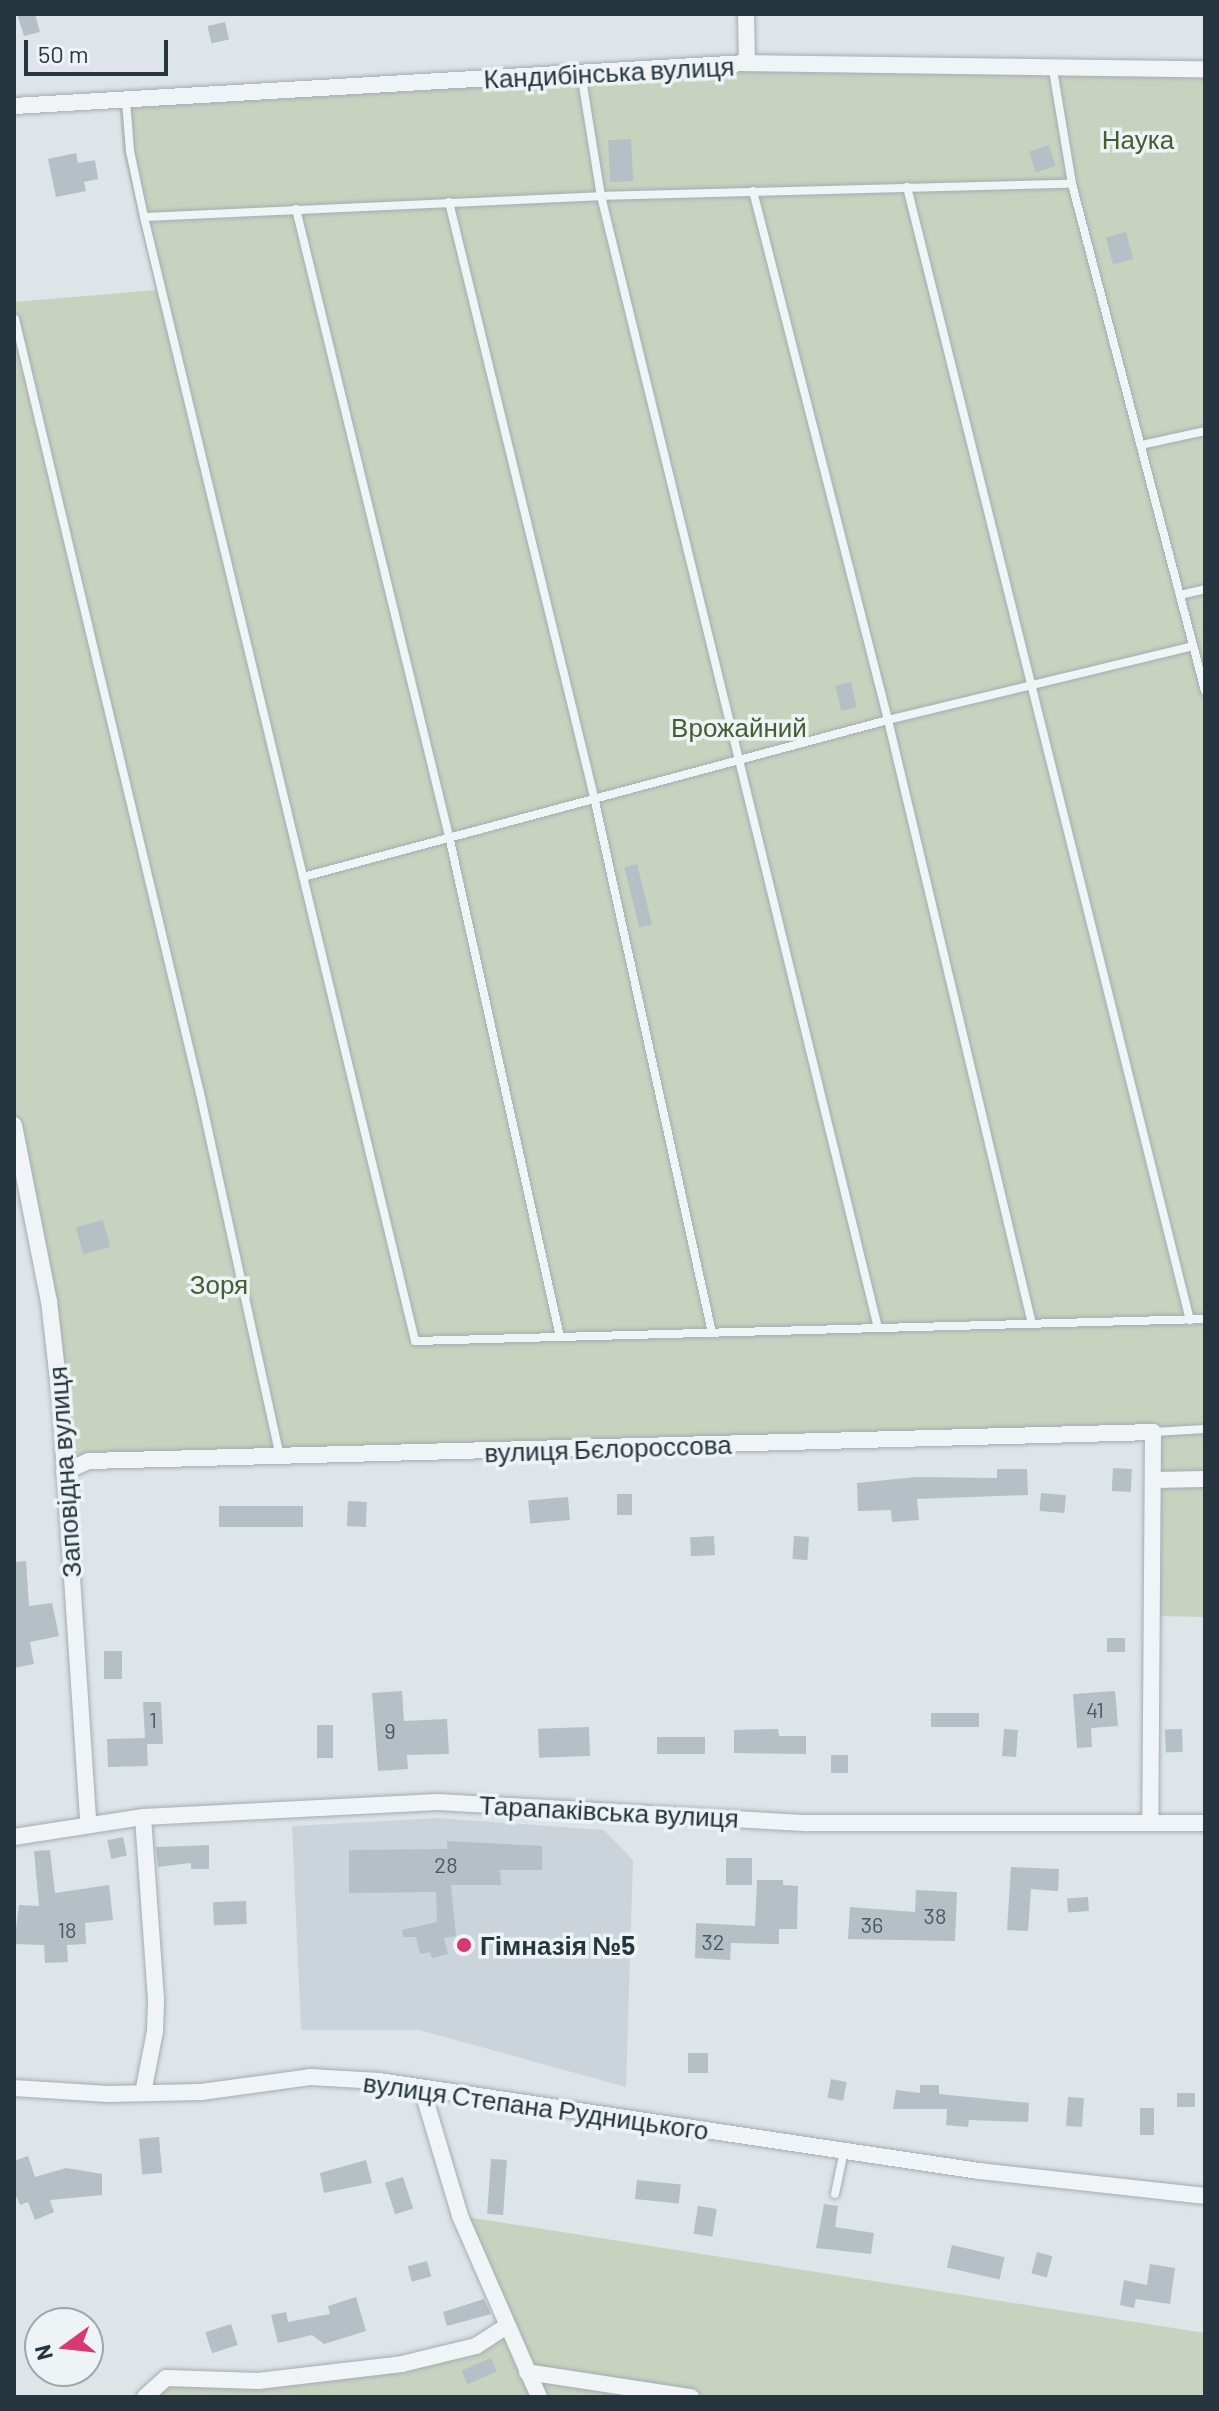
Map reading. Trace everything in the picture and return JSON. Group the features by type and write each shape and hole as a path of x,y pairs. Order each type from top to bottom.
{"street":[{"path":"746,14 747,63"},
{"name":"Кандибінська вулиця","path":"14,106 747,63 1053,70 1205,69"},
{"name":"Заповідна вулиця","path":"14,1125 49,1301 88,1823"},
{"path":"1150,1823 1153,1432"},
{"name":"вулиця Бєлороссова","path":"64,1472 89,1461 1153,1432"},
{"path":"1153,1480 1205,1479"},
{"name":"Тарапаківська вулиця","path":"14,1837 88,1823 143,1817 438,1802 807,1823 1205,1823"},
{"path":"143,1817 156,2009 143,2093"},
{"name":"вулиця Степана Рудницького","path":"14,2088 45,2094 201,2092 310,2077 422,2089 844,2151 1205,2196"},
{"path":"422,2089 442,2168 539,2397"},
{"path":"145,2397 166,2378 258,2381 402,2364 476,2346 507,2326"},
{"path":"527,2372 691,2397"}],"lane":[{"path":"1053,70 1072,184 1205,691"},
{"path":"581,73 601,196 878,1328"},
{"path":"126,101 130,151 144,217 415,1341 1205,1319"},
{"path":"144,217 601,196 1072,184"},
{"path":"907,187 1190,1320"},
{"path":"753,191 888,720 1032,1324"},
{"path":"449,202 594,797 712,1333"},
{"path":"296,209 449,836 560,1337"},
{"path":"15,319 200,1093 280,1457"},
{"path":"1141,445 1205,431"},
{"path":"1180,595 1205,589"},
{"path":"303,877 888,720 1193,646"},
{"path":"1153,1432 1205,1429"},
{"path":"835,2194 844,2151"}],"shaded area":[{"name":"Гімназія №5","path":"439,1818 604,1830 633,1860 626,2087 419,2030 301,2030 292,1826"}],"green space":[{"name":"Врожайний","path":"747,63 1205,69 1205,1617 1153,1616 1158,1433 89,1461 64,1472 60,1397 14,1125 14,302 156,290 123,152 119,101"},
{"path":"460,2216 1205,2333 1205,2397 145,2397 154,2386 258,2381 476,2346 507,2326"}],"building":[{"path":"17,14 35,14 40,32 24,36"},
{"path":"225,22 229,40 212,44 207,26"},
{"path":"631,139 633,181 610,182 608,140"},
{"path":"1049,145 1056,166 1036,172 1029,151"},
{"path":"76,153 78,163 95,160 98,179 84,182 86,191 56,197 48,159"},
{"path":"1126,232 1133,259 1113,264 1106,237"},
{"path":"851,682 857,707 841,711 835,686"},
{"path":"637,864 652,924 639,927 624,867"},
{"path":"103,1220 110,1247 83,1254 76,1227"},
{"path":"1113,1468 1132,1469 1131,1492 1112,1491"},
{"path":"997,1469 1027,1469 1028,1495 917,1499 919,1520 892,1522 891,1510 858,1511 857,1483 916,1477 997,1478"},
{"path":"1041,1493 1066,1495 1064,1513 1039,1511"},
{"path":"617,1494 632,1494 632,1515 617,1515"},
{"path":"568,1497 570,1520 530,1523 528,1500"},
{"path":"348,1501 367,1502 366,1527 347,1526"},
{"path":"219,1506 303,1506 303,1527 219,1527"},
{"path":"714,1536 715,1555 691,1556 690,1537"},
{"path":"794,1536 809,1537 807,1560 792,1559"},
{"path":"26,1561 29,1606 52,1603 59,1636 30,1642 34,1664 14,1668 14,1562"},
{"path":"1107,1638 1125,1638 1125,1652 1107,1652"},
{"path":"104,1651 122,1651 122,1679 104,1679"},
{"path":"402,1691 404,1721 447,1719 449,1754 407,1755 408,1769 378,1771 372,1693"},
{"path":"1115,1691 1118,1726 1091,1728 1092,1747 1077,1748 1073,1694"},
{"path":"143,1702 161,1702 163,1744 147,1744 148,1766 108,1767 107,1739 145,1738"},
{"path":"931,1713 979,1713 979,1727 931,1727"},
{"path":"317,1725 333,1725 333,1758 317,1758"},
{"path":"589,1727 590,1756 539,1758 538,1729"},
{"path":"778,1729 779,1736 806,1736 806,1754 734,1753 734,1730"},
{"path":"1004,1729 1018,1730 1016,1757 1002,1756"},
{"path":"1182,1729 1183,1752 1166,1753 1165,1730"},
{"path":"657,1737 705,1737 705,1754 657,1754"},
{"path":"831,1755 848,1755 848,1773 831,1773"},
{"path":"123,1837 127,1856 111,1859 107,1840"},
{"path":"447,1841 542,1846 542,1870 500,1870 501,1885 451,1885 456,1936 444,1938 448,1954 432,1958 430,1952 420,1954 416,1937 403,1937 402,1930 437,1922 436,1892 349,1893 349,1850 447,1849"},
{"path":"209,1845 209,1869 191,1869 191,1863 158,1867 156,1847"},
{"path":"50,1850 55,1893 109,1885 113,1920 85,1923 86,1944 67,1945 68,1962 45,1963 44,1945 14,1944 19,1905 39,1906 34,1851"},
{"path":"726,1858 752,1858 752,1885 726,1885"},
{"path":"1011,1867 1059,1869 1058,1891 1031,1889 1028,1931 1007,1930"},
{"path":"757,1880 783,1880 783,1885 798,1886 797,1929 779,1929 779,1944 731,1943 730,1960 695,1958 696,1923 755,1926"},
{"path":"916,1890 957,1892 955,1941 848,1939 850,1907 915,1912"},
{"path":"1088,1897 1089,1911 1068,1912 1067,1898"},
{"path":"246,1901 247,1924 214,1925 213,1902"},
{"path":"688,2053 708,2053 708,2073 688,2073"},
{"path":"831,2079 847,2082 843,2101 827,2098"},
{"path":"920,2085 939,2085 939,2094 1029,2103 1028,2122 969,2120 968,2127 946,2125 947,2109 893,2109 896,2090 920,2093"},
{"path":"1177,2093 1195,2093 1195,2107 1177,2107"},
{"path":"1068,2097 1084,2098 1082,2127 1066,2126"},
{"path":"1140,2108 1154,2108 1154,2135 1140,2135"},
{"path":"159,2137 162,2173 142,2175 139,2139"},
{"path":"28,2156 35,2177 66,2168 102,2174 102,2195 50,2200 54,2212 35,2220 28,2202 20,2205 14,2191 14,2161"},
{"path":"491,2159 507,2160 503,2215 487,2214"},
{"path":"366,2160 372,2183 324,2193 320,2173"},
{"path":"403,2177 413,2208 395,2214 385,2183"},
{"path":"637,2180 681,2185 679,2203 635,2199"},
{"path":"824,2204 838,2206 835,2227 874,2233 871,2254 816,2248"},
{"path":"698,2206 717,2209 712,2237 694,2234"},
{"path":"952,2245 1005,2257 999,2280 947,2267"},
{"path":"1037,2252 1052,2256 1047,2277 1031,2273"},
{"path":"427,2261 431,2276 412,2282 408,2266"},
{"path":"1150,2264 1175,2268 1170,2304 1136,2299 1134,2308 1120,2305 1124,2280 1147,2285"},
{"path":"356,2297 366,2331 324,2344 312,2335 278,2343 271,2315 286,2312 288,2322 330,2314 328,2306"},
{"path":"484,2299 491,2314 447,2326 443,2312"},
{"path":"231,2324 238,2345 212,2353 205,2332"},
{"path":"491,2358 497,2372 467,2384 462,2371"}],"place":[{"name":"Гімназія №5","path":"464,1945"}],"park label":[{"name":"Наука","path":"1138,139"},
{"name":"Зоря","path":"219,1284"}]}
